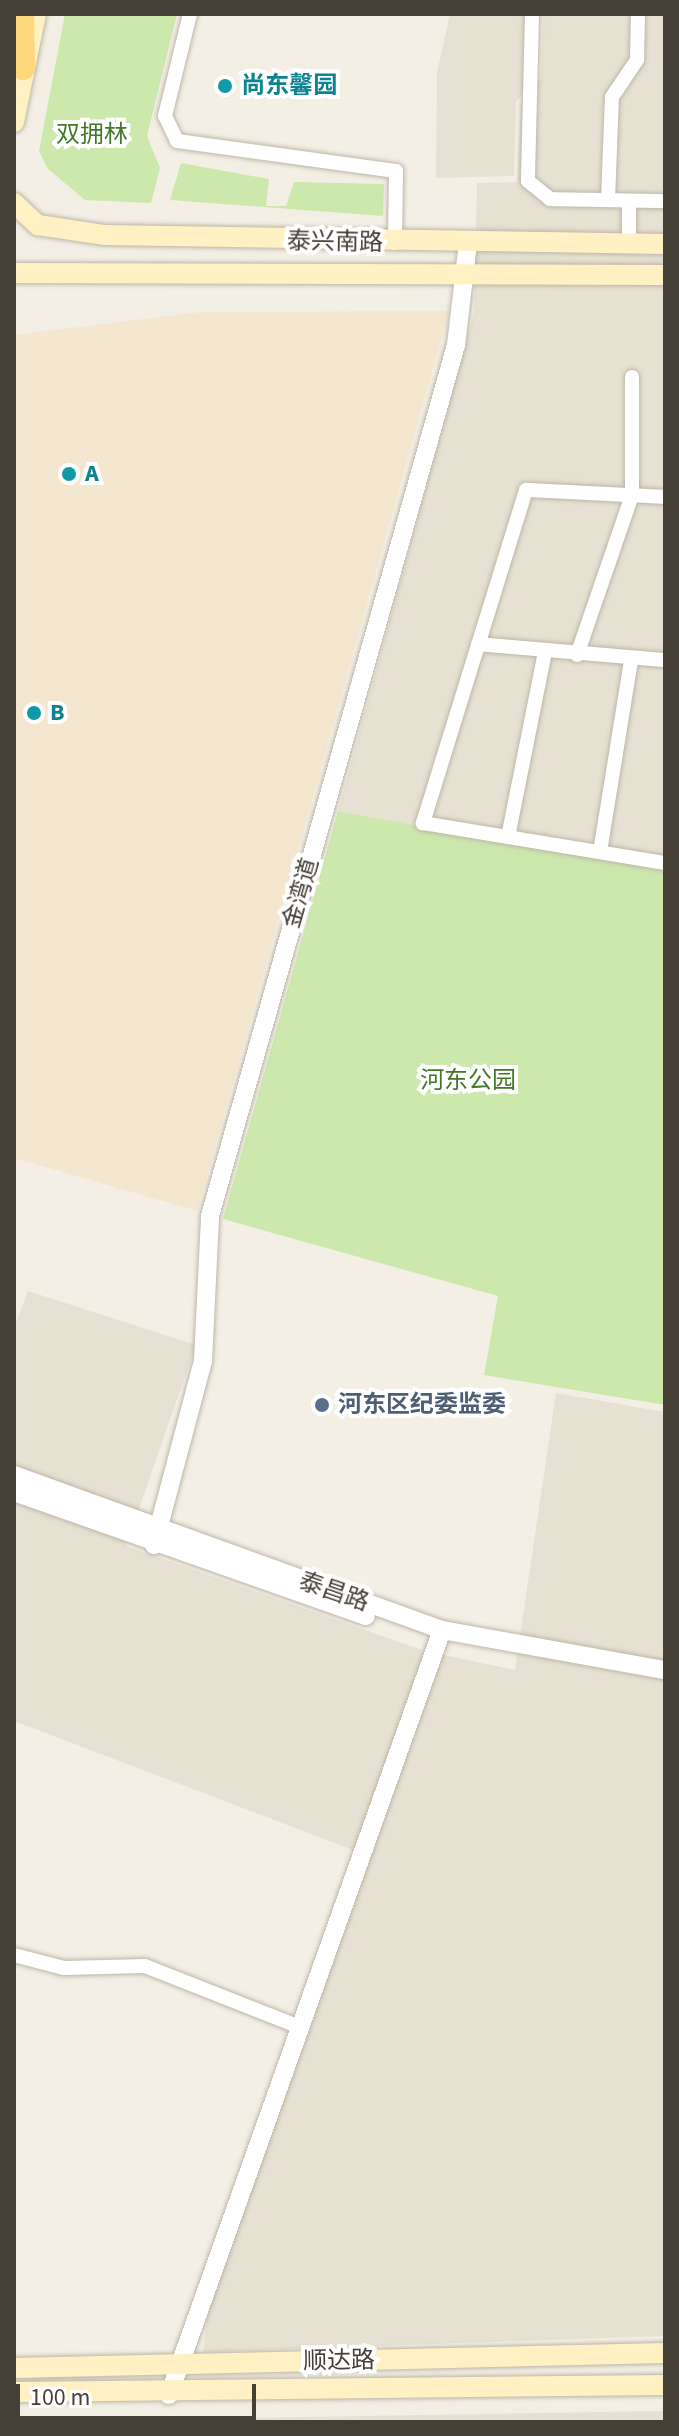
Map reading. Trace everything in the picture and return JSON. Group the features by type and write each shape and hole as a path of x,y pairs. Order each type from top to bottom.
{"highway":[{"path":"22,14 23,68"}],"main road":[{"path":"14,122 36,14"},
{"name":"泰兴南路","path":"14,203 38,225 72,232 395,243 665,244"},
{"name":"泰兴南路","path":"14,273 467,271 665,275"},
{"name":"顺达路","path":"14,2368 91,2362 178,2364 665,2353"},
{"path":"14,2354 91,2362"},
{"name":"顺达路","path":"14,2392 91,2396 665,2385"},
{"path":"14,2407 91,2396"}],"street":[{"path":"190,14 165,116 177,141 396,171 395,243"},
{"path":"532,14 528,181 550,199 665,201"},
{"path":"608,200 612,97 637,60 638,14"},
{"path":"629,201 629,244"},
{"name":"金湾道","path":"156,1538 203,1361 210,1216 456,345 468,243"},
{"path":"577,655 632,495 632,377"},
{"path":"665,497 526,490 423,823 665,863"},
{"path":"478,644 631,660 665,660"},
{"path":"508,837 545,651"},
{"path":"600,852 631,660"},
{"name":"泰昌路","path":"14,1475 156,1538"},
{"name":"泰昌路","path":"14,1492 440,1635 665,1682"},
{"path":"169,2395 440,1635"},
{"name":"泰昌路","path":"440,1635 665,1670"},
{"path":"14,1955 64,1968 145,1966 302,2028"}],"shaded area":[{"path":"450,14 537,14 536,77 516,102 514,176 436,178 437,72"},
{"path":"543,14 665,14 665,871 338,811 474,312 477,183 517,182 521,105 541,78"},
{"path":"449,311 197,1211 14,1158 14,335 201,312"},
{"path":"28,1291 196,1345 126,1546 425,1651 515,1670 556,1393 665,1412 665,2336 203,2352 218,2231 356,1851 14,1721 14,1328"},
{"path":"665,2411 665,2422 242,2422 242,2418"},
{"path":"242,2418 242,2422 82,2422 92,2421"}],"green space":[{"name":"双拥林","path":"65,14 177,14 147,136 160,168 151,203 85,200 48,169 39,151"},
{"path":"181,163 269,179 266,206 286,206 294,182 384,184 383,216 170,200"},
{"name":"河东公园","path":"338,811 665,871 665,1405 484,1375 498,1296 223,1219"}],"place":[{"name":"尚东馨园","path":"225,86"},
{"name":"A","path":"69,474"},
{"name":"B","path":"34,713"},
{"name":"河东区纪委监委","path":"322,1405"}]}
